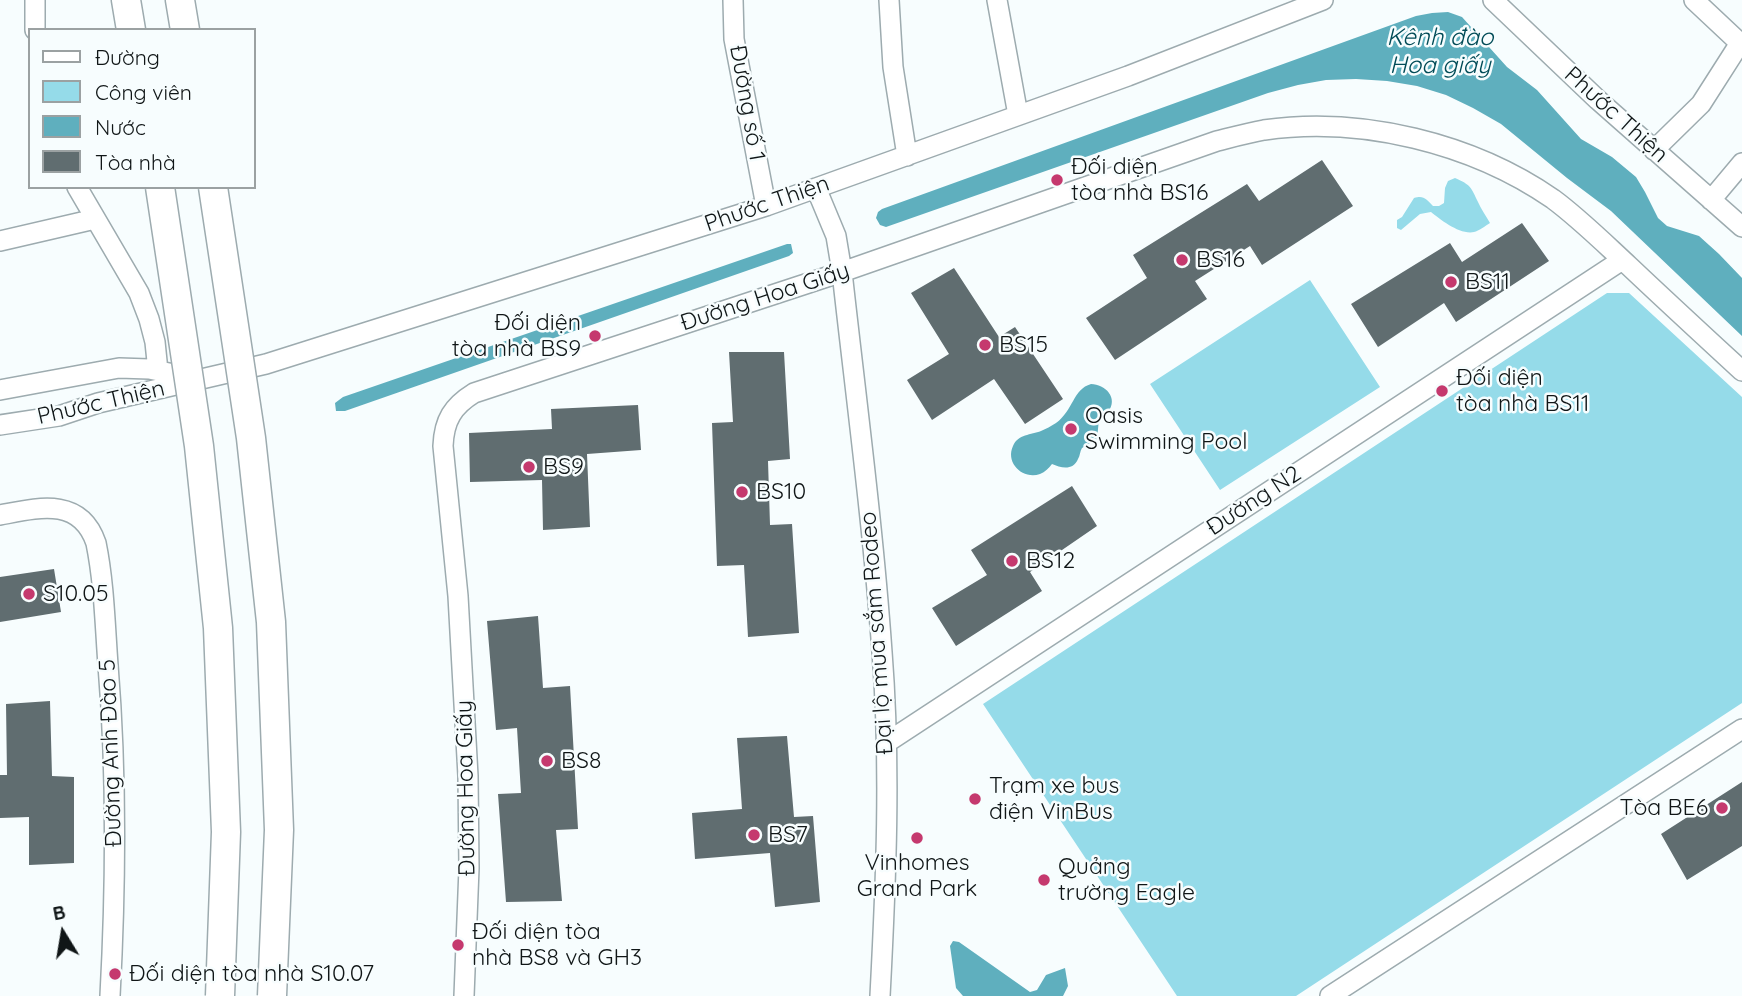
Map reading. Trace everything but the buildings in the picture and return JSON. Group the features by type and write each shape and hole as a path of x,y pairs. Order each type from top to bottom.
{"highway":[{"path":"126,0 131,28"},
{"path":"180,0 185,28"},
{"path":"160,189 199,446 218,628 226,832 220,996"},
{"path":"213,189 251,438 271,622 279,830 272,996"}],"street":[{"path":"35,0 36,28"},
{"name":"Đường số 1","path":"733,0 734,38 766,206"},
{"path":"889,0 892,67 906,156"},
{"name":"Phước Thiện","path":"0,425 59,416 304,352 766,206 1128,76 1323,0"},
{"name":"Phước Thiện","path":"1493,0 1598,100 1742,227"},
{"path":"1654,150 1701,104 1741,44 1694,0"},
{"path":"1003,4 1018,115"},
{"name":"Đường Hoa Giấy","path":"464,996 469,880 468,776 458,585 443,446 445,428 455,408 483,388 842,272 1217,141 1265,130 1310,127 1391,133 1443,146 1513,175 1555,201 1584,225 1742,371"},
{"path":"1711,200 1742,163"},
{"name":"Đại lộ mua sắm Rodeo","path":"816,188 836,236 842,272 883,653 886,854 880,996"},
{"path":"78,189 139,293 155,342 158,371"},
{"path":"0,241 96,219"},
{"name":"Đường N2","path":"886,743 1622,260"},
{"name":"Phước Thiện","path":"0,390 119,368 158,371 201,380"},
{"name":"Đường Anh Đào 5","path":"0,515 49,507 65,510 78,517 91,531 97,548 114,752 116,848 110,996"},
{"path":"1339,993 1742,729"}],"green space":[{"path":"1455,178 1470,187 1490,223 1476,231 1463,231 1431,212 1420,214 1401,230 1397,228 1397,220 1402,217 1414,198 1423,197 1433,206 1444,203 1448,181"},
{"path":"1310,280 1380,387 1220,490 1150,384"},
{"path":"1607,293 1629,293 1742,397 1742,703 1296,996 1177,996 983,704"}],"water":[{"name":"Kênh đào Hoa giấy","path":"1448,12 1462,17 1507,67 1537,90 1581,139 1612,157 1636,177 1658,218 1667,226 1699,236 1742,278 1742,336 1611,211 1501,124 1446,95 1387,81 1326,80 1268,93 886,227 880,225 876,218 882,209 1416,16"},
{"path":"791,244 793,253 789,256 345,411 336,411 335,403 343,397"},
{"name":"Oasis Swimming Pool","path":"1091,384 1105,389 1112,402 1108,412 1099,419 1097,439 1082,448 1076,463 1070,467 1052,464 1044,472 1034,475 1027,475 1017,469 1011,458 1015,442 1056,423 1066,413 1076,395"},
{"path":"953,941 959,942 1030,992 1037,990 1046,975 1065,968 1068,986 1063,996 963,996 956,988 950,946"}],"place":[{"name":"Đối diện tòa nhà BS16","path":"1057,180"},
{"name":"BS16","path":"1182,260"},
{"name":"BS11","path":"1451,282"},
{"name":"Đối diện tòa nhà BS9","path":"595,336"},
{"name":"BS15","path":"985,345"},
{"name":"Đối diện tòa nhà BS11","path":"1442,391"},
{"name":"Oasis Swimming Pool","path":"1071,429"},
{"name":"BS9","path":"529,467"},
{"name":"BS10","path":"742,492"},
{"name":"BS12","path":"1012,561"},
{"name":"S10.05","path":"29,594"},
{"name":"BS8","path":"547,761"},
{"name":"Trạm xe bus điện VinBus","path":"975,799"},
{"name":"Tòa BE6","path":"1722,808"},
{"name":"BS7","path":"754,835"},
{"name":"Vinhomes Grand Park","path":"917,838"},
{"name":"Quảng trường Eagle","path":"1044,880"},
{"name":"Đối diện tòa nhà BS8 và GH3","path":"458,945"},
{"name":"Đối diện tòa nhà S10.07","path":"115,974"}]}
